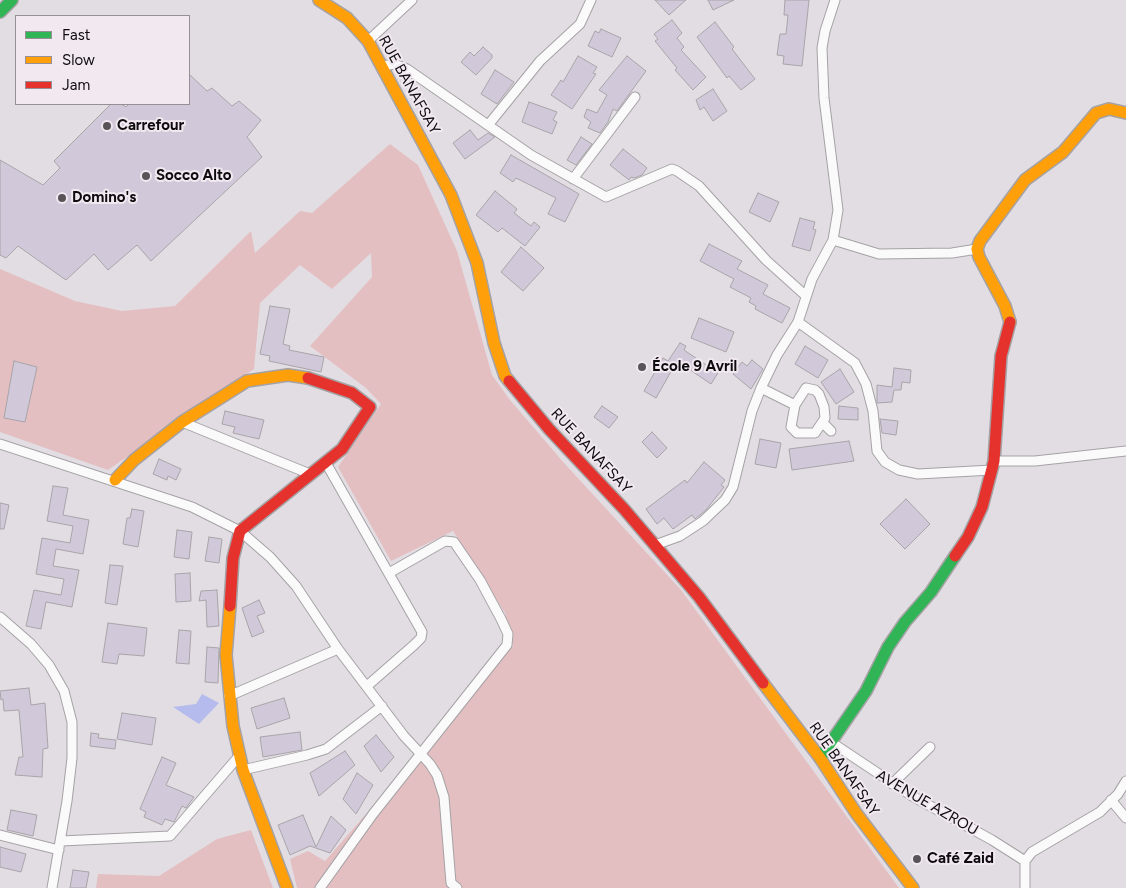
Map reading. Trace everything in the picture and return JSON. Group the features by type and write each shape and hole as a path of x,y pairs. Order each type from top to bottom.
{"street":[{"path":"0,12 12,0"},
{"name":"RUE BANAFSAY","path":"320,0 347,18 368,41 383,66 461,219 478,263 494,344 505,376 549,429 699,596 820,758 856,813 912,888"},
{"path":"368,41 412,0"},
{"path":"489,124 540,61 580,24 591,0"},
{"path":"655,545 680,536 703,521 725,500 733,487 752,411 761,388 777,355 798,322 806,296 833,240 838,210 824,106 822,48 825,31 835,0"},
{"path":"383,66 394,64 407,69 489,124 531,155 601,195 609,197 675,170 699,186 754,248 806,296"},
{"path":"574,179 635,97"},
{"path":"976,249 986,232 1025,180 1063,152 1096,113 1109,109 1126,113"},
{"path":"833,240 879,254 952,253 976,249"},
{"path":"820,758 866,691 888,647 905,622 931,592 968,537 982,507 993,465 1001,356 1010,324 1005,306 976,249"},
{"path":"798,322 855,363 866,384 873,411 877,451 884,462 899,470 918,474 1126,451"},
{"path":"114,480 134,460 182,422 246,381 256,378 288,375 316,379 352,393 370,407 349,440 326,463 240,531 233,558 226,655 229,696 243,770 287,888"},
{"path":"761,388 795,404"},
{"path":"806,388 815,390 819,394 824,407 823,423 815,433 797,433 792,427 795,404 806,388"},
{"path":"182,422 310,474"},
{"path":"823,423 831,431"},
{"path":"0,444 192,507 240,531 270,557 296,586 338,649 437,775 444,797 451,883 456,888"},
{"path":"326,463 417,620 422,635 414,645 367,686"},
{"path":"320,888 373,814 504,652 508,636 480,580 454,542 445,542 389,573"},
{"path":"0,618 31,644 49,665 64,691 72,722 72,758 52,888"},
{"path":"229,696 338,649"},
{"path":"243,770 326,749 382,706"},
{"name":"AVENUE AZROU","path":"831,742 892,784 1025,861"},
{"path":"892,784 930,747"},
{"path":"0,835 60,845 170,836 239,756"},
{"path":"1025,888 1025,861 1032,852 1100,812 1126,781"},
{"path":"1111,800 1126,818"}],"shaded area":[{"path":"390,144 418,165 457,251 492,375 510,400 564,463 681,590 899,888 297,888 290,859 308,851 325,861 513,646 505,613 453,531 391,561 338,467 381,404 366,388 310,346 372,277 371,253 332,289 300,265 260,303 254,369 108,470 0,432 0,269 75,301 122,311 175,306 251,231 255,253 300,211 312,213"},
{"path":"251,830 273,888 96,888 98,874 159,876 217,839"}],"water":[{"path":"202,694 219,703 199,724 173,707 196,704"}],"building":[{"path":"655,0 686,0 669,15"},
{"path":"708,0 734,0 713,10"},
{"path":"785,0 809,0 802,66 783,64 784,56 777,55 780,34 786,34 788,15 784,15"},
{"path":"672,20 682,33 677,38 684,47 681,50 706,77 693,90 675,70 677,68 655,41 658,39 654,34"},
{"path":"715,22 734,47 732,49 755,79 741,90 729,76 727,78 697,37"},
{"path":"601,29 621,38 612,57 588,46 595,31 599,33"},
{"path":"483,47 492,55 492,58 476,75 461,62 470,52 474,56"},
{"path":"578,56 597,67 593,73 596,74 572,109 551,95 561,80 563,82"},
{"path":"627,56 646,71 617,111 613,109 608,122 600,133 588,128 591,122 584,117 587,109 597,113 607,95 599,90"},
{"path":"495,70 514,82 497,104 481,94"},
{"name":"Socco Alto","path":"190,75 207,91 212,88 232,106 239,101 261,120 247,137 262,157 151,261 137,245 108,270 94,254 66,280 18,246 6,258 0,255 0,160 43,185 60,168 54,161 110,105 123,105 126,107 128,105 190,105"},
{"path":"713,89 727,111 713,121 704,107 700,110 696,100"},
{"path":"529,102 557,112 553,120 557,122 552,134 522,122"},
{"path":"470,130 478,140 488,133 495,137 465,159 453,143"},
{"path":"581,137 592,144 576,165 567,160"},
{"path":"623,149 647,168 642,175 634,178 631,177 629,180 610,165"},
{"path":"511,155 579,194 565,222 548,214 556,198 516,178 513,182 500,173"},
{"path":"495,191 517,209 514,213 531,226 534,222 540,227 525,246 502,228 498,232 476,215"},
{"path":"758,193 779,202 770,222 749,212"},
{"path":"800,218 815,222 813,229 816,230 810,251 792,246"},
{"path":"709,244 742,261 737,269 768,285 763,294 790,308 782,323 755,309 756,306 749,302 751,298 730,287 734,279 700,261"},
{"path":"521,247 544,268 523,291 501,272"},
{"path":"270,306 290,309 283,344 290,346 289,350 324,357 321,372 269,361 270,356 260,354"},
{"path":"699,318 734,332 726,352 691,338"},
{"path":"680,343 686,346 684,350 718,373 711,384 677,361 656,398 644,391 663,358 668,361"},
{"path":"805,346 828,360 818,378 795,364"},
{"path":"752,360 763,369 751,389 733,374 742,362 747,366"},
{"path":"14,361 37,367 25,422 4,418"},
{"path":"894,368 911,370 910,383 902,382 901,390 894,390 892,402 877,403 877,385 892,387"},
{"path":"840,369 854,392 836,404 821,382"},
{"path":"602,406 618,417 609,428 594,417"},
{"path":"839,406 858,408 858,420 838,419"},
{"path":"225,411 264,420 259,439 233,433 235,427 222,424"},
{"path":"880,419 898,421 896,435 882,433"},
{"path":"652,432 667,448 657,458 642,442"},
{"path":"760,439 781,443 776,468 755,464"},
{"path":"849,441 854,461 792,470 789,449"},
{"path":"159,459 181,469 176,480 168,476 167,480 153,474"},
{"path":"704,462 725,480 721,485 724,487 706,510 695,519 692,515 673,529 664,518 657,524 646,509 685,480 687,483"},
{"path":"53,486 68,488 63,515 89,520 83,554 56,549 53,566 79,570 72,607 46,602 41,629 26,626 34,590 61,595 64,579 36,574 42,538 70,543 73,526 47,521"},
{"path":"906,499 930,524 905,549 880,524"},
{"path":"0,503 9,505 4,529 0,529"},
{"path":"132,509 144,511 138,547 123,544 127,518 130,518"},
{"path":"177,530 192,532 189,559 174,557"},
{"path":"209,537 222,539 219,563 205,561"},
{"path":"110,565 123,566 117,605 105,603"},
{"path":"190,573 191,601 176,602 175,574"},
{"path":"217,590 219,626 207,627 206,600 199,601 201,591"},
{"path":"259,600 265,613 257,616 264,632 252,637 242,608"},
{"path":"108,623 147,628 144,656 119,654 117,664 102,662"},
{"path":"179,630 191,631 189,664 176,663"},
{"path":"207,647 219,648 218,683 205,682"},
{"path":"29,688 31,705 45,703 48,748 43,749 42,777 15,775 19,757 23,757 19,710 4,711 3,699 1,700 0,691"},
{"path":"284,698 290,718 257,729 251,708"},
{"path":"122,713 156,718 152,745 117,739"},
{"path":"300,732 302,750 263,757 260,737"},
{"path":"91,733 99,734 98,738 116,740 115,749 90,746"},
{"path":"376,735 394,757 381,772 364,746"},
{"path":"345,751 355,765 319,796 310,773"},
{"path":"162,757 176,763 166,785 194,797 186,808 182,806 174,822 165,819 162,825 144,817 146,812 140,809"},
{"path":"357,773 373,785 356,814 343,799"},
{"path":"11,810 37,815 33,836 7,830"},
{"path":"303,815 316,847 331,816 346,830 330,853 310,846 290,855 278,825"},
{"path":"0,847 26,854 21,872 0,867"},
{"path":"73,870 89,872 86,888 70,888"}],"traffic: fast":[{"path":"0,12 12,0"},
{"path":"820,758 866,691 888,647 905,622 931,592 955,556"}],"traffic: slow":[{"path":"319,0 347,18 368,41 451,195 477,263 494,343 505,376 509,381"},
{"path":"1010,322 1005,306 979,257 977,249 980,241 1025,180 1063,152 1096,113 1109,109 1126,113"},
{"path":"115,480 134,460 182,422 247,381 288,375 308,378"},
{"path":"230,606 226,655 233,726 243,770 287,888"},
{"path":"763,683 820,758 856,813 913,888"}],"traffic: jam":[{"path":"955,556 968,537 982,507 994,461 1001,356 1010,322"},
{"path":"230,606 233,558 240,531 342,449 370,407 352,393 308,378"},
{"path":"509,381 549,429 624,509 699,597 763,683"}],"place":[{"name":"Carrefour","path":"107,126"},
{"name":"Socco Alto","path":"146,176"},
{"name":"Domino's","path":"62,198"},
{"name":"École 9 Avril","path":"642,367"},
{"name":"Café Zaid","path":"917,859"}]}
